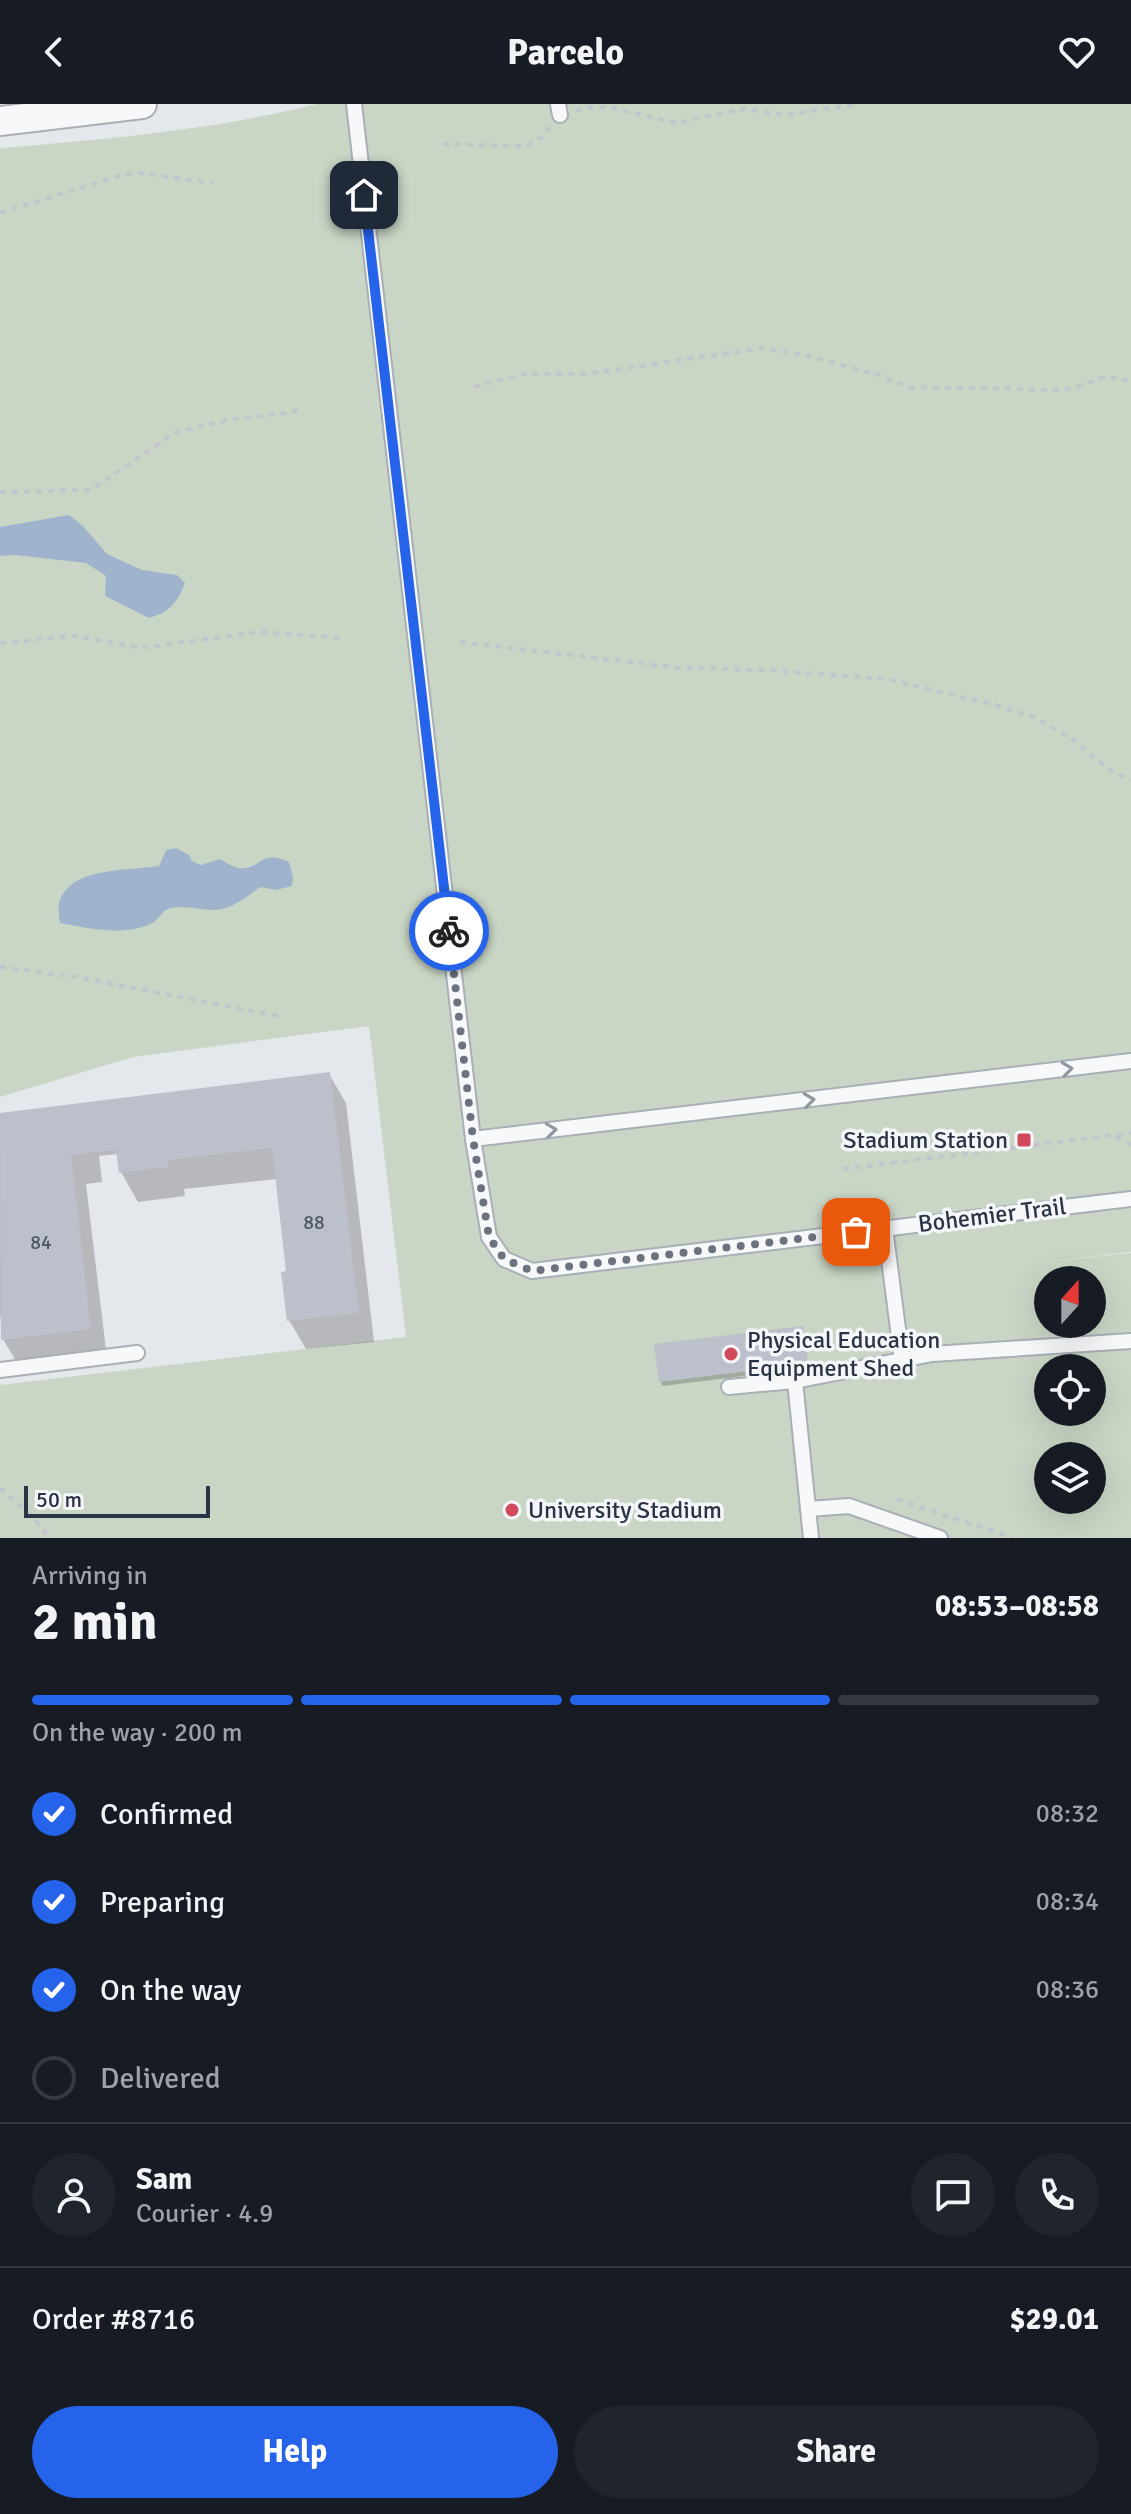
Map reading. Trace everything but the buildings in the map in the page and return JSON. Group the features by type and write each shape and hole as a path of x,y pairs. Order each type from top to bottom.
{"street":[{"path":"0,121 142,104"}],"lane":[{"name":"Bohemier Trail","path":"354,104 473,1139 489,1237 504,1259 532,1271 1131,1199"},
{"path":"473,1139 1131,1061"},
{"path":"885,1228 902,1360"},
{"path":"729,1387 795,1381 932,1354 1131,1341"},
{"path":"0,1370 137,1353"},
{"path":"795,1381 811,1538"},
{"path":"808,1509 849,1506 940,1538"}],"path":[{"path":"443,144 525,146 541,138 559,110 607,107 676,123 744,109 785,115 857,104"},
{"path":"0,213 122,175 141,173 213,183"},
{"path":"474,387 524,374 586,374 762,348 808,356 879,375 908,387 1065,390 1107,376 1131,382"},
{"path":"0,492 91,490 176,432 305,408"},
{"path":"0,643 74,636 140,648 260,632 344,638"},
{"path":"460,642 681,668 766,670 888,679 1036,718 1072,739 1114,773 1131,779"},
{"path":"0,967 77,977 283,1017"},
{"path":"843,1169 1131,1133"},
{"path":"1114,1135 1131,1145"},
{"path":"0,1488 31,1515 50,1538"},
{"path":"897,1499 1013,1538"}],"green space":[{"path":"317,104 1131,104 1131,1252 1037,1263 1131,1253 1131,1538 0,1538 0,1385 406,1337 369,1026 133,1057 0,1097 0,148 239,121"}],"water":[{"path":"69,515 107,554 142,570 177,575 185,583 172,606 149,618 105,596 106,576 86,563 0,556 0,527"},
{"path":"176,848 201,865 220,859 246,868 272,857 279,858 289,862 292,886 276,890 260,887 239,902 222,909 172,908 152,923 130,930 60,923 59,904 74,883 101,873 159,866 166,850"}],"way so far":[{"path":"449,931 473,1139 489,1237 504,1259 532,1271 856,1232"}],"place":[{"name":"Stadium Station","path":"1024,1140"},
{"name":"Physical Education Equipment Shed","path":"731,1354"},
{"name":"University Stadium","path":"512,1510"}],"route":[{"path":"364,195 449,931"}]}
